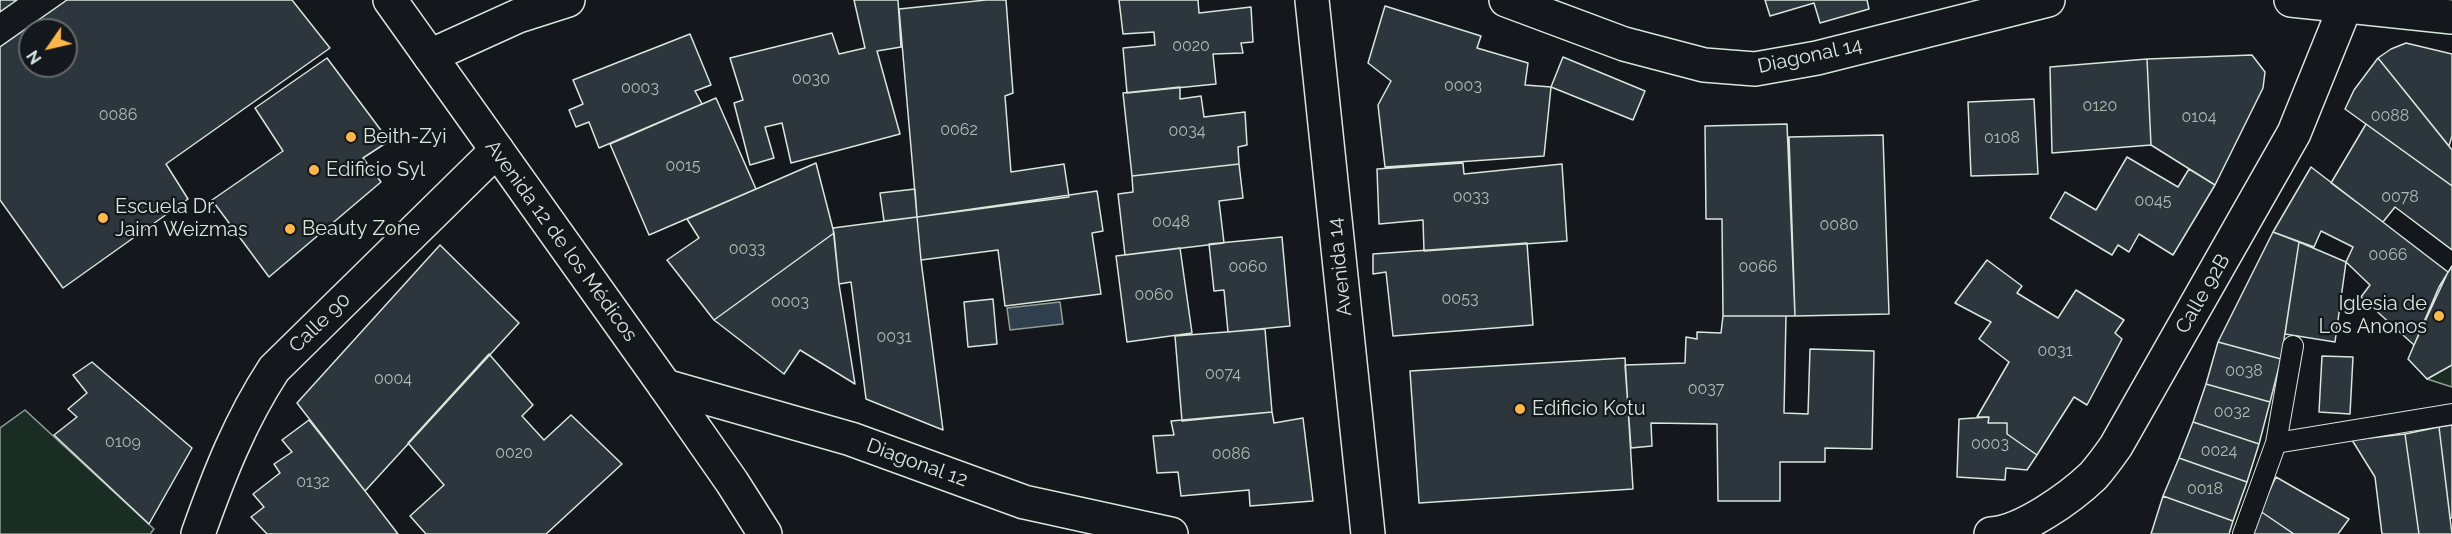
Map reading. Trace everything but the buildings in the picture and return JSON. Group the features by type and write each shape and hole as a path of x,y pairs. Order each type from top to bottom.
{"street":[{"name":"Avenida 12 de los Médicos","path":"390,0 665,386 765,534"},
{"path":"430,56 518,16 568,0"},
{"name":"Avenida 14","path":"1312,0 1368,534"},
{"name":"Diagonal 14","path":"1506,0 1624,44 1704,65 1755,69 1817,58 2048,0"},
{"path":"2291,0 2452,17"},
{"name":"Calle 92B","path":"2002,534 2053,507 2093,475 2116,446 2294,133 2345,7"},
{"name":"Calle 90","path":"198,534 224,461 243,420 274,369 497,150"},
{"name":"Diagonal 12","path":"665,386 850,439 1024,502 1171,534"},
{"path":"1991,534 2002,534"}],"lane":[{"path":"2243,534 2276,443 2293,346"},
{"path":"2276,443 2452,414"}],"green space":[{"path":"2452,365 2452,387 2427,379"},
{"path":"25,410 154,529 150,534 0,534 0,428"}],"water":[{"path":"1060,302 1063,324 1010,330 1007,308"}],"place":[{"name":"Beith-Zyi","path":"351,137"},
{"name":"Edificio Syl","path":"314,170"},
{"name":"Escuela Dr. Jaim Weizmas","path":"103,218"},
{"name":"Beauty Zone","path":"290,229"},
{"name":"Iglesia de Los Anonos","path":"2439,316"},
{"name":"Edificio Kotu","path":"1520,409"}]}
